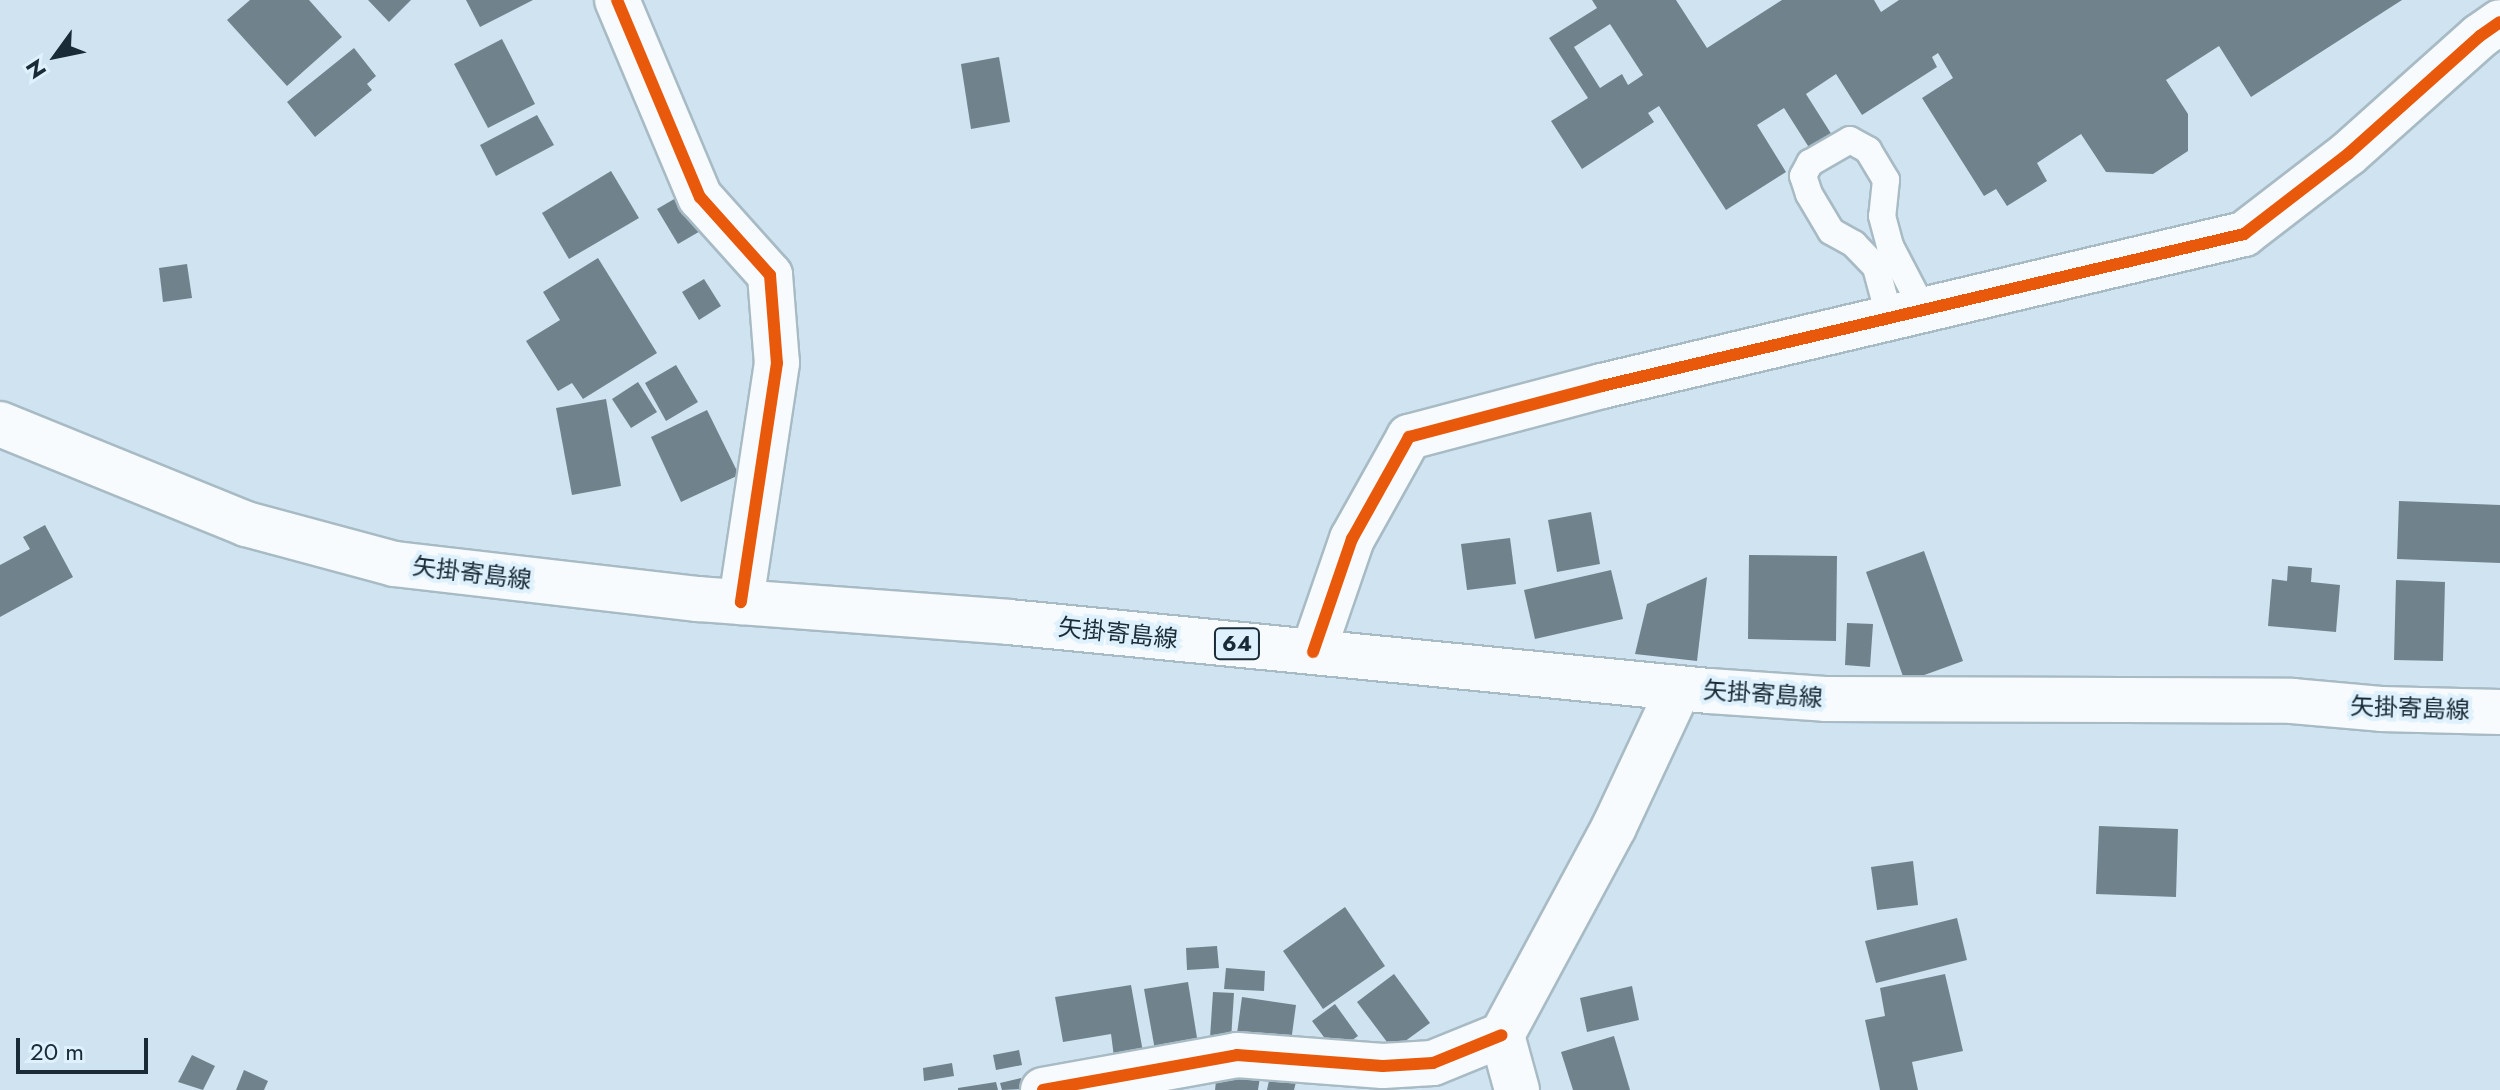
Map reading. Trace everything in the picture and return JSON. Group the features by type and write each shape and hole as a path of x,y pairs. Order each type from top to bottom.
{"street":[{"path":"617,0 700,197 770,275 777,363 741,602"},
{"path":"1313,652 1352,539 1409,437 2244,234 2348,154 2480,36 2500,22"},
{"name":"矢掛寄島線","path":"0,424 246,524 394,564 741,602 1009,622 1679,688 1825,699 2292,701 2381,709 2500,712"},
{"path":"1043,1090 1237,1055 1383,1066 1433,1063 1502,1035 1614,827 1679,688"},
{"path":"1502,1035 1517,1090"}],"lane":[{"path":"1850,140 1868,150 1886,180 1882,216 1904,315 1884,297 1876,267 1854,244 1831,231 1809,194 1803,176 1810,163 1850,140"}],"building":[{"path":"250,0 309,0 342,37 287,86 227,20"},
{"path":"368,0 411,0 389,22"},
{"path":"466,0 533,0 480,27"},
{"path":"1592,0 1676,0 1707,48 1782,0 1874,0 1881,12 1899,0 2402,0 2251,97 2219,46 2166,80 2188,114 2188,151 2153,174 2106,172 2081,134 2037,163 2047,181 2007,206 1996,189 1984,196 1922,98 1953,78 1938,53 1932,57 1937,67 1862,115 1836,74 1806,94 1844,154 1822,168 1784,108 1757,125 1786,172 1726,210 1659,106 1648,113 1654,122 1582,169 1551,121 1588,98 1549,38 1597,8","holes":["1610,24 1643,75 1628,85 1622,74 1600,88 1574,47"]},
{"path":"502,39 535,104 488,128 454,64"},
{"path":"354,48 376,76 367,84 372,90 315,137 287,102"},
{"path":"999,57 1010,122 971,129 961,64"},
{"path":"537,115 554,145 496,176 480,145"},
{"path":"611,171 639,218 569,259 542,213"},
{"path":"688,191 709,226 678,244 657,209"},
{"path":"598,258 657,353 583,399 572,383 558,391 526,341 560,320 543,292"},
{"path":"187,264 192,298 163,302 159,268"},
{"path":"704,279 721,306 699,320 682,292"},
{"path":"676,365 698,402 666,421 645,383"},
{"path":"638,382 657,412 631,428 612,399"},
{"path":"606,399 621,486 572,495 556,408"},
{"path":"707,410 739,475 681,502 651,437"},
{"path":"2399,501 2500,505 2500,563 2397,559"},
{"path":"1591,512 1600,564 1557,572 1548,520"},
{"path":"45,525 73,577 0,617 0,565 30,549 23,537"},
{"path":"1510,538 1516,584 1467,590 1461,544"},
{"path":"1924,551 1963,661 1905,682 1866,572"},
{"path":"1749,555 1837,556 1836,641 1748,639"},
{"path":"2288,566 2312,568 2311,582 2340,585 2336,632 2268,626 2272,579 2287,581"},
{"path":"1611,570 1623,619 1535,639 1524,590"},
{"path":"1707,577 1697,661 1635,654 1647,604"},
{"path":"2396,580 2445,582 2443,661 2394,660"},
{"path":"1847,623 1873,624 1870,667 1845,665"},
{"path":"2099,826 2178,829 2176,897 2096,894"},
{"path":"1913,861 1918,905 1877,910 1871,867"},
{"path":"1345,907 1385,966 1323,1009 1283,951"},
{"path":"1957,918 1967,960 1876,983 1865,941"},
{"path":"1217,946 1219,968 1187,970 1186,948"},
{"path":"1226,968 1265,971 1264,991 1224,989"},
{"path":"1394,974 1430,1023 1393,1050 1357,1002"},
{"path":"1945,974 1963,1051 1912,1062 1918,1090 1880,1090 1865,1020 1885,1016 1880,988"},
{"path":"1188,982 1198,1044 1155,1050 1144,989"},
{"path":"1131,985 1143,1052 1114,1057 1111,1034 1063,1042 1055,997"},
{"path":"1632,986 1639,1020 1587,1032 1580,998"},
{"path":"1213,992 1234,993 1231,1040 1210,1038"},
{"path":"1242,997 1296,1005 1290,1049 1236,1041"},
{"path":"1335,1004 1358,1036 1335,1052 1312,1021"},
{"path":"1614,1036 1630,1090 1573,1090 1561,1052"},
{"path":"1019,1050 1022,1065 996,1070 993,1055"},
{"path":"192,1055 215,1066 203,1090 178,1082"},
{"path":"952,1063 954,1076 924,1081 923,1068"},
{"path":"244,1070 268,1081 264,1090 236,1090"},
{"path":"1217,1072 1260,1077 1258,1090 1215,1090"},
{"path":"1270,1076 1296,1082 1294,1090 1267,1090"},
{"path":"1021,1078 1024,1089 1002,1090 1000,1083"},
{"path":"996,1082 998,1090 958,1090 958,1088"}],"cycle path":[{"path":"617,0 700,197 770,275 777,363 741,602"},
{"path":"1313,652 1352,539 1409,437 1602,386 2244,234 2348,154 2480,36 2500,22"},
{"path":"1043,1090 1237,1055 1383,1066 1433,1063 1502,1035"}]}
